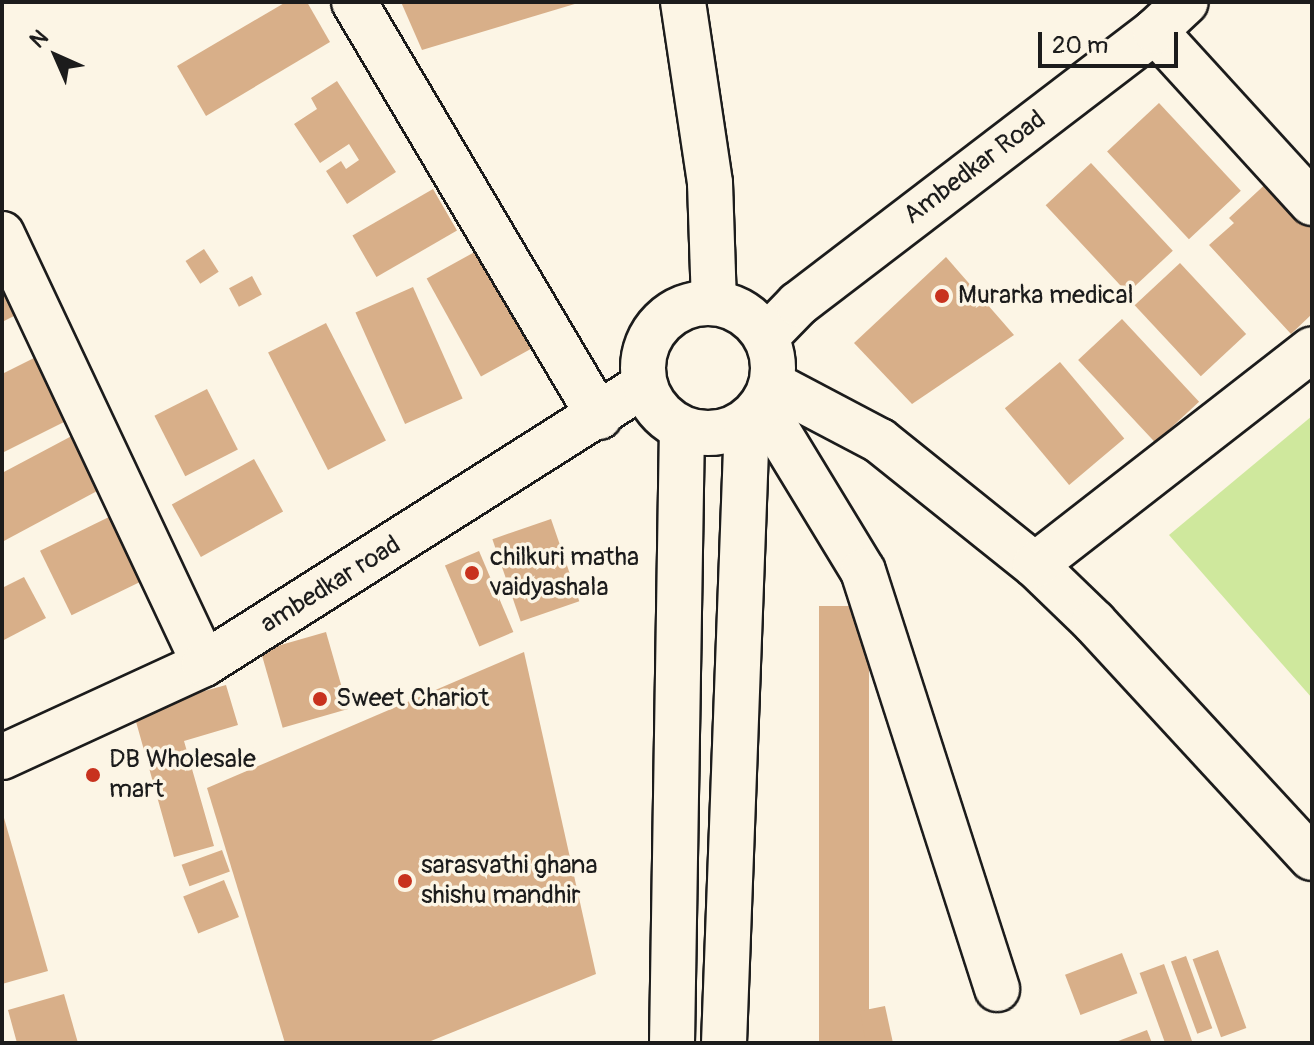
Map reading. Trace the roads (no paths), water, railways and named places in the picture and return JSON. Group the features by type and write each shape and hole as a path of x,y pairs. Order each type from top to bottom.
{"street":[{"path":"354,2 599,417"},
{"path":"683,2 710,183 714,303"},
{"name":"Ambedkar Road","path":"766,337 798,304 1155,31 1186,2"},
{"path":"1155,31 1312,203"},
{"path":"2,234 204,664"},
{"path":"724,1043 761,403 773,362 766,337 736,308 714,303 691,305 657,327 642,364 644,385 665,419 682,430 727,432 761,403"},
{"path":"1035,565 1312,349"},
{"name":"ambedkar road","path":"2,757 204,664 599,417 644,385"},
{"path":"761,403 880,441 1035,565 1094,622 1312,858"},
{"path":"761,403 863,571 997,989"},
{"path":"672,1043 682,430"}],"place":[{"name":"Murarka medical","path":"942,296"},
{"name":"chilkuri matha vaidyashala","path":"472,573"},
{"name":"Sweet Chariot","path":"320,699"},
{"name":"DB Wholesale mart","path":"93,775"},
{"name":"sarasvathi ghana shishu mandhir","path":"405,881"}]}
